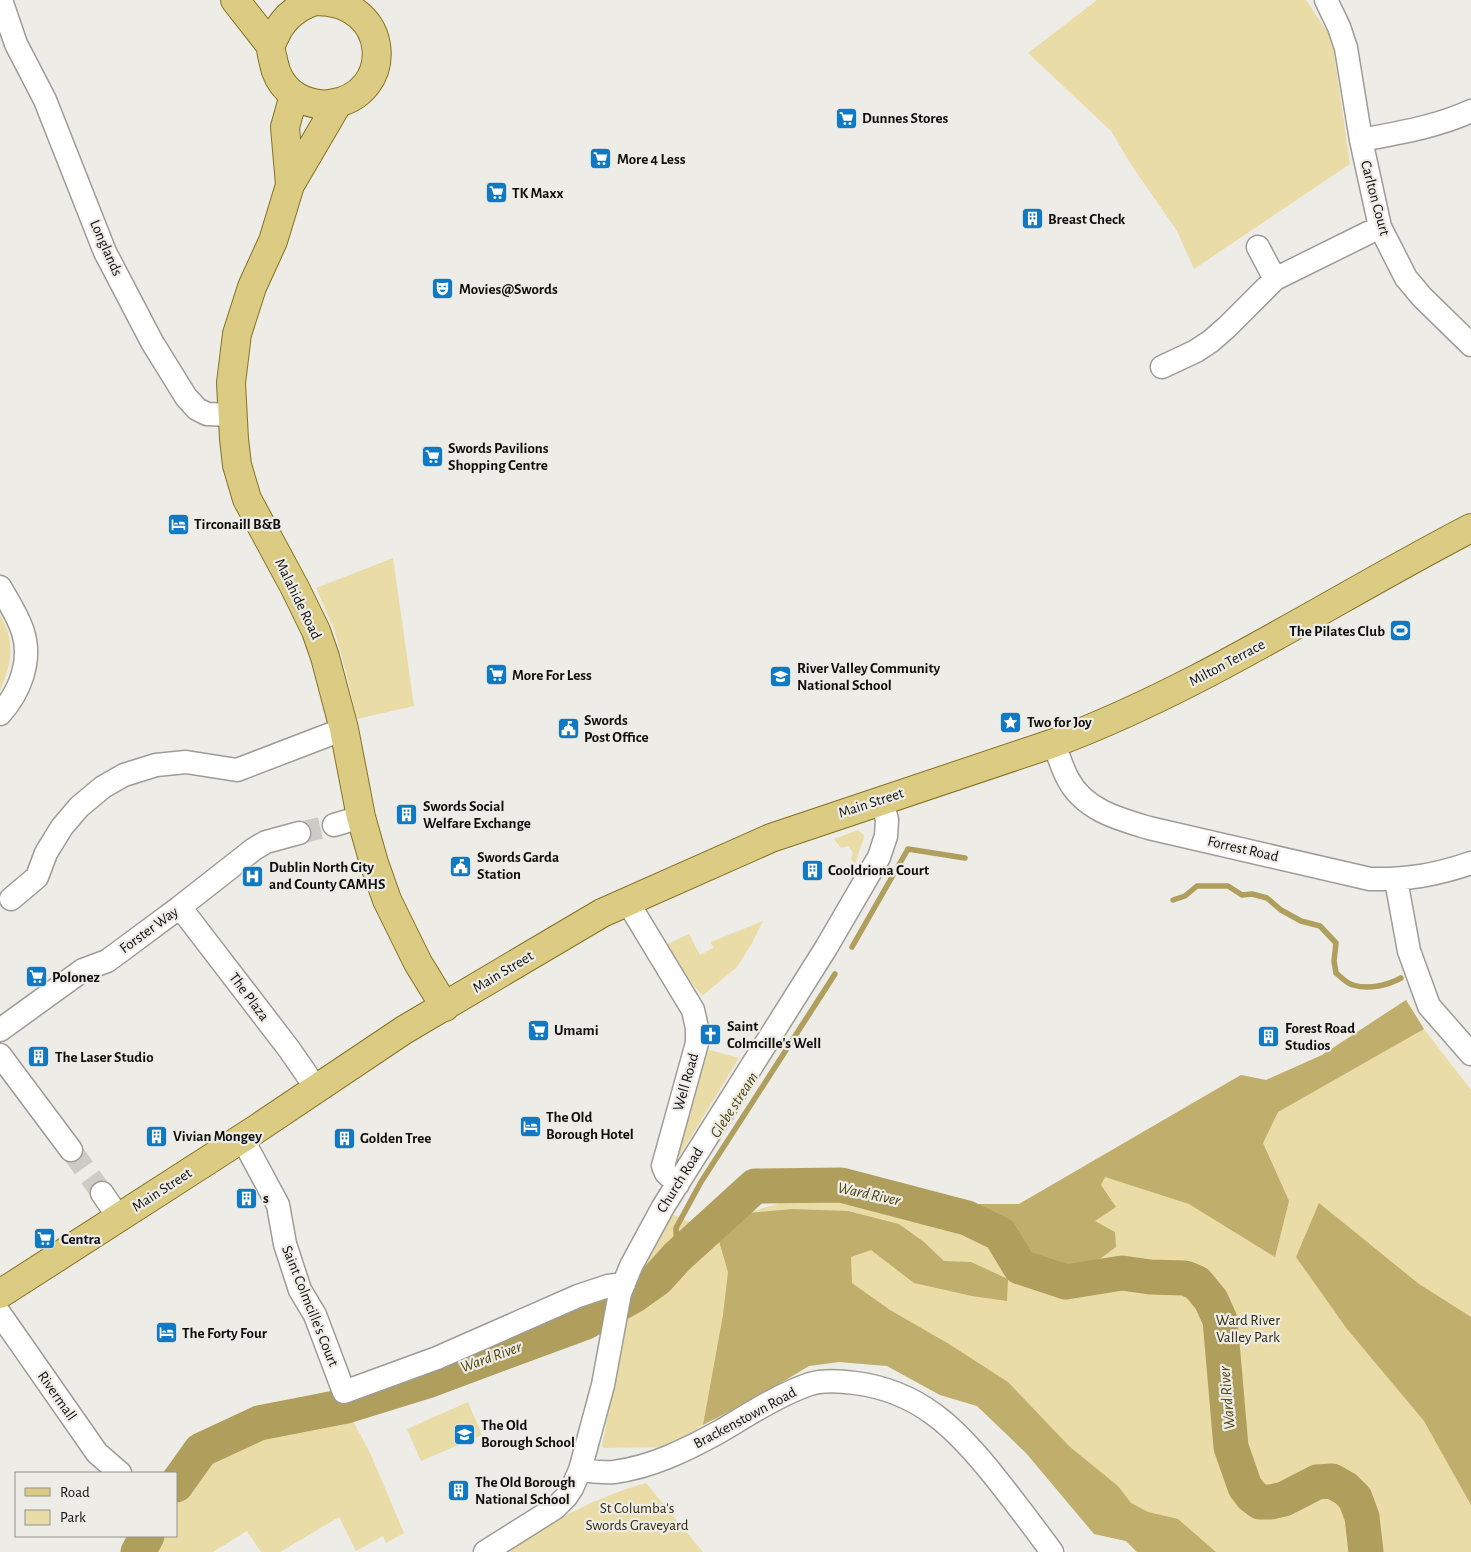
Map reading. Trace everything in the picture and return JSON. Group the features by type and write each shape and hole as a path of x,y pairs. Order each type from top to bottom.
{"main road":[{"path":"235,0 271,46 276,72 285,86 294,95 310,103 324,105 338,103 353,97 364,87 373,74 378,51 372,30 364,18 353,9 341,3 328,1 298,3 280,26 271,46"},
{"name":"Malahide Road","path":"290,186 285,127 294,95"},
{"name":"Malahide Road","path":"338,103 290,186 273,241 252,288 237,334 231,383 237,465 247,499 316,631 344,728 361,817 387,900 418,963 445,1006"},
{"name":"Milton Terrace","path":"1054,742 1100,724 1207,674 1471,528"},
{"name":"Main Street","path":"0,1294 242,1138 404,1030 602,913 771,838 1054,742"}],"street":[{"name":"Longlands","path":"1,0 8,48 45,100 105,252 152,342 186,397 197,409 207,414 233,415"},
{"name":"Carlton Court","path":"1326,0 1339,27 1346,48 1361,140 1380,227 1406,278 1422,297 1471,345"},
{"name":"Carlton Court","path":"1361,140 1419,129 1445,122 1471,111"},
{"path":"1162,367 1196,351 1212,340 1275,279 1380,227"},
{"path":"1258,247 1275,279"},
{"path":"0,587 23,631 27,655 18,688 0,714"},
{"path":"11,899 37,878 46,853 62,827 79,807 104,786 124,775 156,765 186,762 237,770 344,728"},
{"name":"Forrest Road","path":"1054,742 1068,781 1080,796 1094,807 1116,818 1149,828 1356,876 1396,880 1418,878 1445,872 1471,863"},
{"name":"Church Road","path":"485,1552 555,1508 566,1496 580,1470 603,1385 613,1325 622,1289 638,1251 663,1206 859,894 879,857 886,836 887,820 882,800"},
{"path":"334,824 361,817"},
{"name":"Forster Way","path":"0,1030 83,970 107,961 180,908 254,849 266,842 299,833"},
{"path":"1396,880 1409,951 1429,1006 1471,1054"},
{"name":"Well Road","path":"627,901 693,1010 697,1028 697,1043 663,1166 666,1173 678,1184"},
{"name":"The Plaza","path":"180,908 289,1049 316,1088"},
{"path":"0,1055 71,1150"},
{"name":"Saint Colmcille's Court","path":"242,1138 278,1204 285,1244 300,1290 315,1315 344,1392 437,1358 578,1296 608,1286 622,1289"},
{"path":"102,1193 119,1218"},
{"name":"Rivermall","path":"0,1314 97,1453 119,1472"},
{"name":"Brackenstown Road","path":"580,1470 613,1472 667,1458 695,1445 780,1398 811,1384 840,1381 872,1385 902,1396 922,1407 948,1424 969,1444 1043,1549"}],"green space":[{"path":"1097,0 1306,0 1332,39 1350,164 1194,269 1177,231 1132,166 1111,131 1028,53"},
{"path":"393,558 414,706 357,719 334,629 316,588"},
{"path":"0,615 8,635 10,653 7,671 0,691"},
{"path":"858,830 864,837 855,864 851,859 853,852 848,846 841,848 834,839"},
{"path":"763,921 737,967 702,996 663,946 689,934 700,955 713,948 711,942"},
{"name":"Ward River Valley Park","path":"1406,1000 1424,1029 1471,1090 1471,1552 1137,1552 1126,1541 1094,1534 1026,1453 977,1406 940,1395 887,1366 839,1362 809,1366 762,1394 703,1425 670,1447 604,1448 602,1446 622,1327 636,1276 672,1214 693,1224 719,1241 747,1213 786,1201 821,1198 911,1216 944,1198 962,1204 1019,1204 1241,1075 1266,1080 1322,1055"},
{"path":"706,1049 739,1058 678,1158 677,1157"},
{"path":"468,1402 482,1435 421,1461 407,1429"},
{"path":"349,1413 371,1455 404,1533 386,1543 383,1536 356,1551 339,1517 280,1552 261,1552 247,1531 213,1552 145,1552 153,1537 178,1537 178,1494 196,1469 212,1456 260,1432"},
{"name":"St Columba's Swords Graveyard","path":"646,1483 703,1552 507,1552 540,1530 591,1503"}],"shaded area":[{"path":"1406,1000 1424,1029 1278,1112 1263,1143 1289,1201 1275,1257 1189,1204 1105,1177 1101,1185 1116,1207 1095,1221 1115,1232 1116,1247 1096,1262 1068,1270 1048,1270 1027,1257 1010,1235 991,1221 981,1219 944,1198 962,1204 1019,1204 1241,1075 1266,1080 1322,1055"},
{"path":"1319,1203 1419,1284 1471,1317 1471,1505 1424,1421 1347,1329 1296,1257"},
{"path":"792,1209 848,1211 899,1224 924,1242 944,1261 971,1262 1008,1279 1007,1301 972,1296 914,1283 871,1250 851,1257 852,1283 890,1310 949,1344 1008,1382 1070,1447 1118,1486 1131,1503 1148,1512 1178,1519 1216,1552 1137,1552 1126,1541 1094,1534 1026,1453 977,1406 940,1395 887,1366 839,1362 809,1366 762,1394 703,1425 723,1315 728,1272 719,1241 747,1213"}],"waterway":[{"name":"Glebe stream","path":"852,947 908,849 965,858"},
{"name":"Glebe stream","path":"1173,900 1185,896 1197,886 1228,886 1242,895 1252,894 1267,898 1281,910 1301,921 1320,926 1336,943 1334,961 1336,973 1349,983 1372,987 1384,985 1401,978"},
{"name":"Glebe stream","path":"677,1257 676,1228 701,1182 835,974"},
{"name":"Ward River","path":"178,1482 201,1450 259,1423 346,1406 427,1381 586,1322 633,1296 657,1279 677,1257 755,1186 841,1185 967,1218 1000,1234 1020,1267 1066,1282 1122,1273 1150,1277 1185,1278 1197,1283 1211,1300 1220,1320 1231,1447 1245,1487 1260,1502 1271,1502 1284,1499 1317,1482 1332,1481 1346,1489 1355,1498 1362,1517 1366,1552"},
{"name":"Ward River","path":"138,1552 146,1537"}],"tunnel":[{"path":"299,833 334,825"},
{"path":"71,1150 102,1193"}],"place":[{"name":"Dunnes Stores","path":"846,118"},
{"name":"More 4 Less","path":"601,159"},
{"name":"TK Maxx","path":"496,193"},
{"name":"Breast Check","path":"1032,219"},
{"name":"Movies@Swords","path":"443,289"},
{"name":"Swords Pavilions Shopping Centre","path":"432,457"},
{"name":"Tirconaill B&B","path":"178,524"},
{"name":"The Pilates Club","path":"1401,631"},
{"name":"More For Less","path":"496,675"},
{"name":"River Valley Community National School","path":"781,677"},
{"name":"Two for Joy","path":"1011,722"},
{"name":"Swords Post Office","path":"568,729"},
{"name":"Swords Social Welfare Exchange","path":"407,815"},
{"name":"Swords Garda Station","path":"461,866"},
{"name":"Cooldriona Court","path":"812,870"},
{"name":"Dublin North City and County CAMHS","path":"253,876"},
{"name":"Polonez","path":"36,977"},
{"name":"Umami","path":"538,1030"},
{"name":"Saint Colmcille's Well","path":"711,1035"},
{"name":"Forest Road Studios","path":"1269,1037"},
{"name":"The Laser Studio","path":"39,1057"},
{"name":"The Old Borough Hotel","path":"530,1126"},
{"name":"Vivian Mongey","path":"157,1136"},
{"name":"Golden Tree","path":"344,1138"},
{"name":"s","path":"247,1198"},
{"name":"Centra","path":"45,1239"},
{"name":"The Forty Four","path":"166,1333"},
{"name":"The Old Borough School","path":"465,1434"},
{"name":"The Old Borough National School","path":"459,1491"}]}
